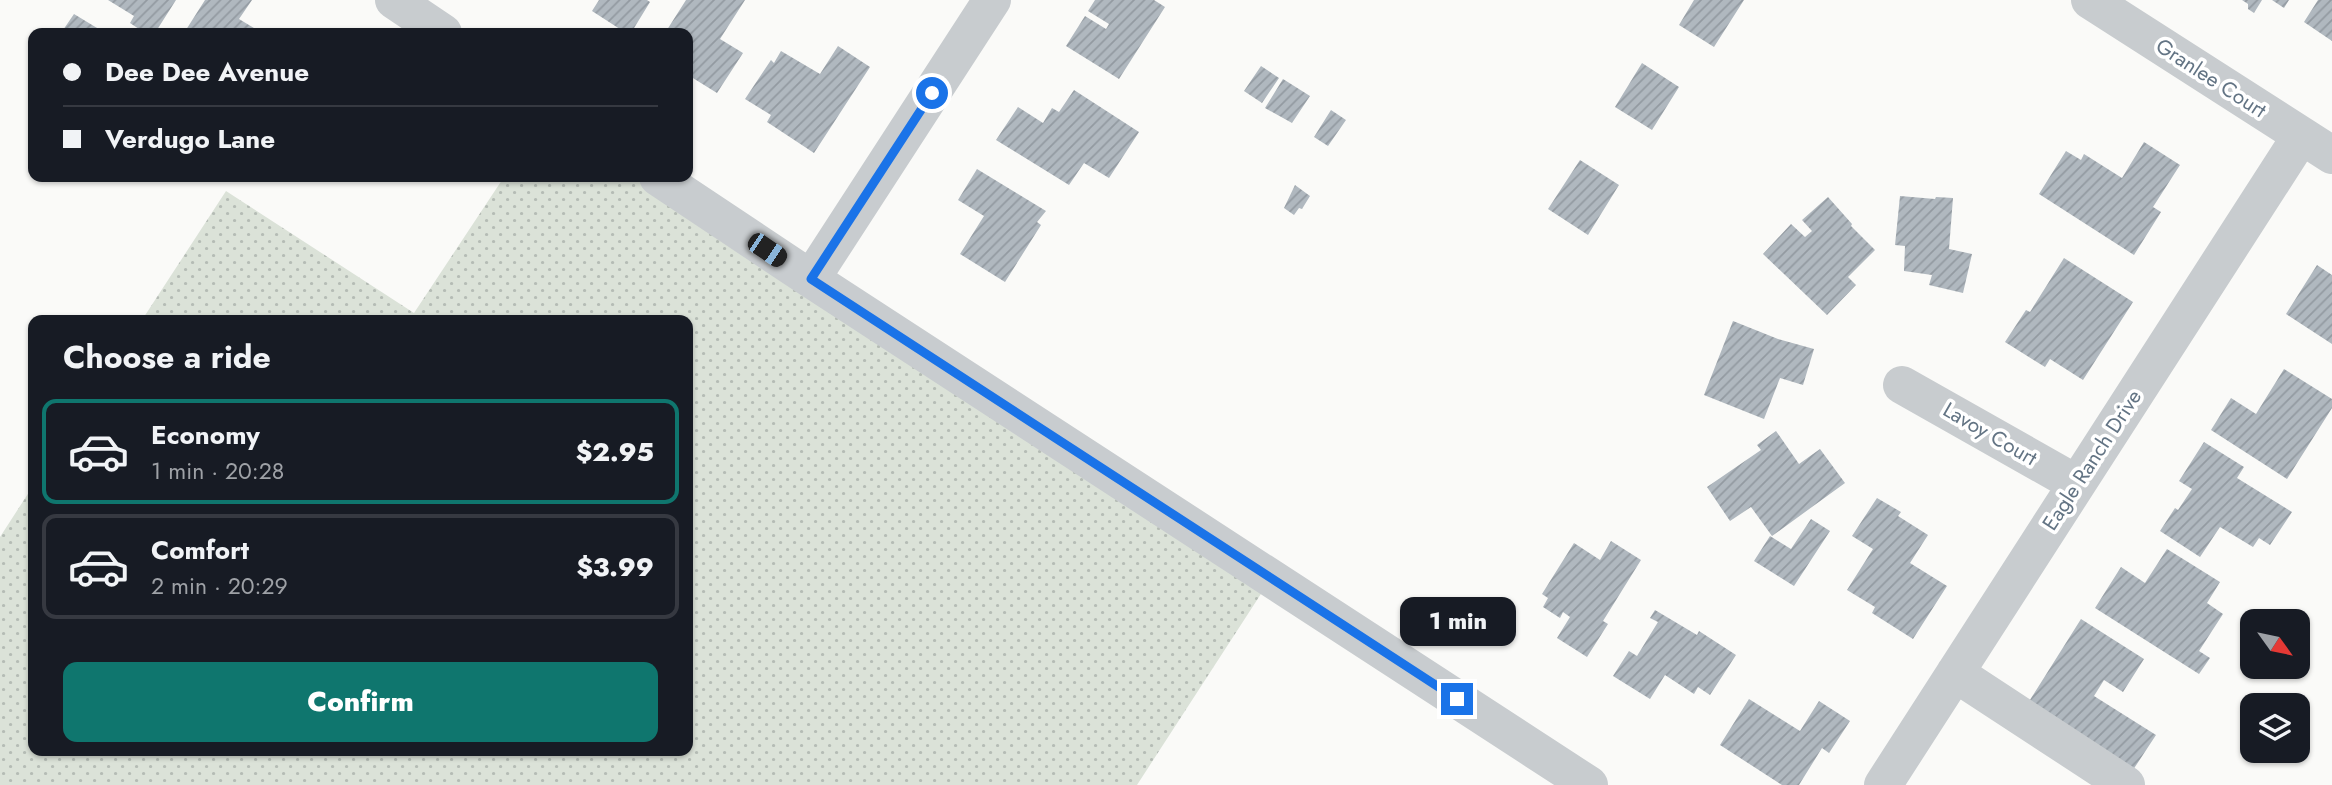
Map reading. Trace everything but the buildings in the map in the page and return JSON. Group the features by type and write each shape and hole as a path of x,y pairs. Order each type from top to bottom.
{"street":[{"path":"394,0 436,28"},
{"path":"811,279 992,0"},
{"name":"Granlee Court","path":"2090,0 2317,145"},
{"name":"Eagle Ranch Drive","path":"1883,785 2077,484 2317,145"},
{"path":"666,182 1589,785"},
{"name":"Lavoy Court","path":"1902,385 2077,484"},
{"path":"1955,673 2126,785"}],"shaded area":[{"path":"501,182 657,182 1270,580 1137,785 0,785 0,537 28,494 28,756 693,756 693,315 145,315 226,191 414,313"}],"route":[{"path":"932,93 811,279 1457,699"}]}
